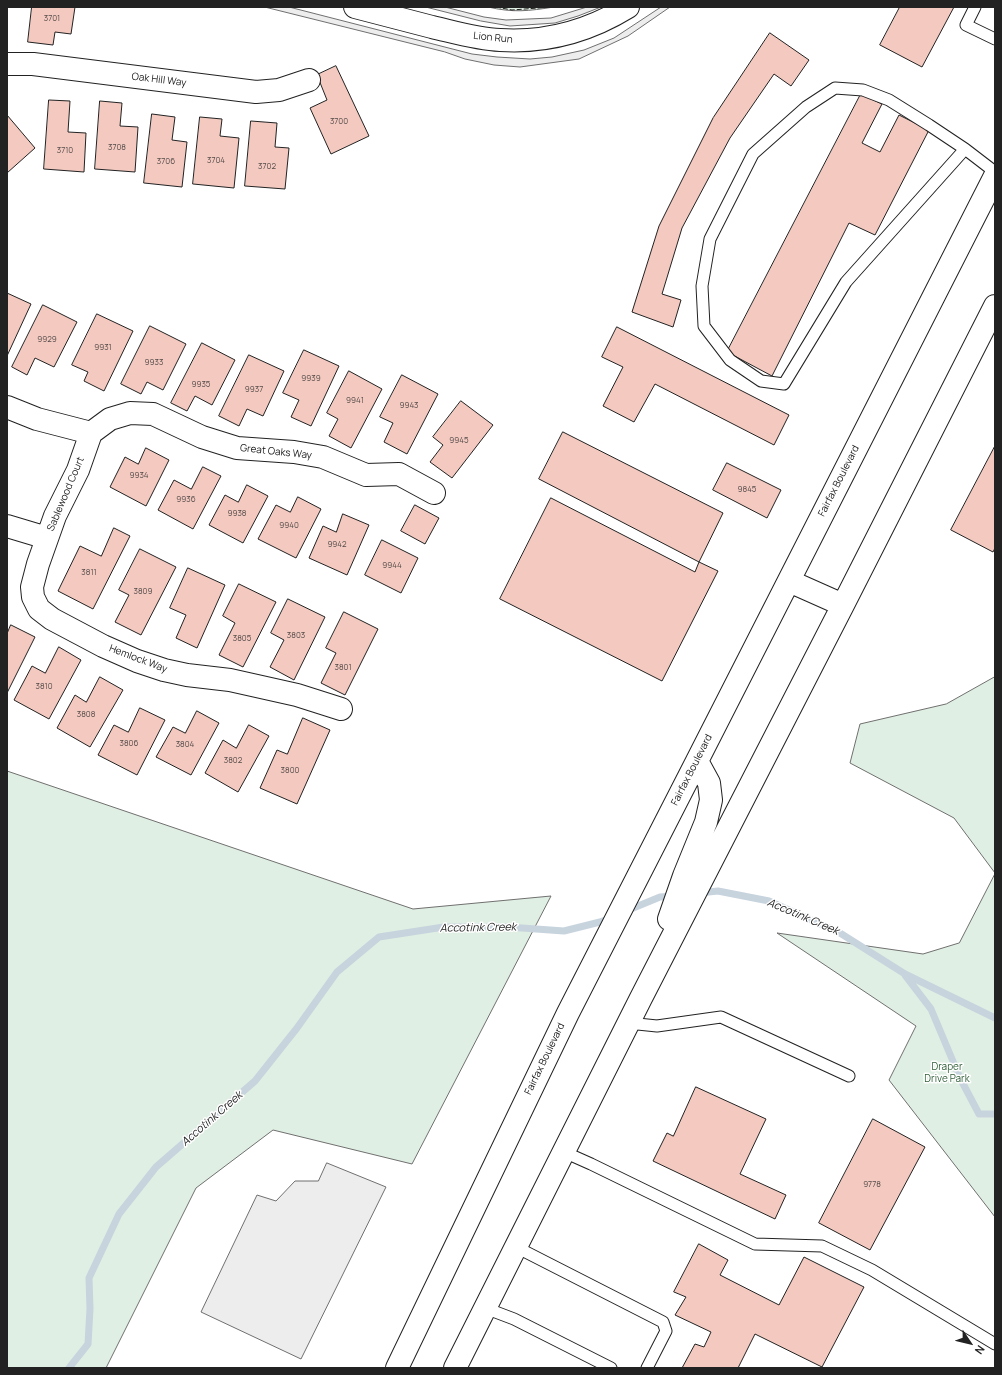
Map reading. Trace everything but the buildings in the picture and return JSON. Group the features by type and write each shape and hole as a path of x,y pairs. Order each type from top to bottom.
{"main road":[{"name":"Lion Run","path":"355,7 462,34 499,40 530,40 568,34 593,26 628,7"},
{"name":"Oak Hill Way","path":"7,64 33,64 256,92 279,90 308,80"},
{"name":"Fairfax Boulevard","path":"397,1368 568,1013 698,761 788,581 995,176"},
{"path":"455,1368 628,1023 995,306"},
{"path":"7,407 37,419 91,433"},
{"name":"Great Oaks Way","path":"91,433 110,419 130,413 153,414 202,437 237,448 294,452 323,457 366,475 399,474 434,493"},
{"name":"Sablewood Court","path":"7,526 47,538 55,516 78,470 91,433"},
{"name":"Hemlock Way","path":"47,538 32,587 33,597 39,609 52,619 103,646 137,661 164,670 187,675 230,680 298,695 341,709"},
{"path":"788,581 843,605"},
{"path":"641,998 684,876 706,822 711,800 709,783 698,761"}],"lane":[{"path":"975,7 966,25 995,39"},
{"path":"965,149 846,282 784,384 762,381 730,360 704,326 702,286 710,239 753,154 806,107 835,88 863,90 889,100 965,149 995,172"},
{"path":"628,1023 657,1026 721,1017 849,1076"},
{"path":"564,1152 755,1244 822,1246 872,1270 995,1344"},
{"path":"516,1246 663,1322 666,1331 647,1368"},
{"path":"485,1308 514,1319 611,1368"}],"green space":[{"path":"488,7 554,7 521,11"},
{"path":"995,677 995,873 954,818 850,763 860,724 946,704"},
{"path":"7,771 413,909 551,896 412,1164 273,1130 196,1188 106,1368 7,1368"},
{"name":"Draper Drive Park","path":"995,874 995,1217 889,1080 916,1026 777,933 923,954 959,943"}],"shaded area":[{"path":"265,7 289,7 472,54 530,59 552,57 584,50 614,38 661,7 670,7 628,36 579,59 520,67 494,65 465,59 445,52"},
{"path":"426,7 445,7 484,17 506,20 551,18 587,7 601,7 555,23 510,26 481,21"},
{"path":"327,1163 386,1187 301,1359 201,1312 257,1195 276,1201 295,1181 318,1181"}],"waterway":[{"name":"Accotink Creek","path":"699,893 718,891 769,901 840,933 905,974 995,1018"},
{"name":"Accotink Creek","path":"626,911 660,897 675,896"},
{"name":"Accotink Creek","path":"69,1368 88,1344 90,1309 89,1278 119,1214 156,1167 255,1081 297,1028 337,972 379,937 444,927 508,927 564,931 611,918"},
{"path":"905,975 931,1009 960,1078 979,1114 995,1114"}],"fence":[{"path":"496,7 512,10 551,7"}]}
